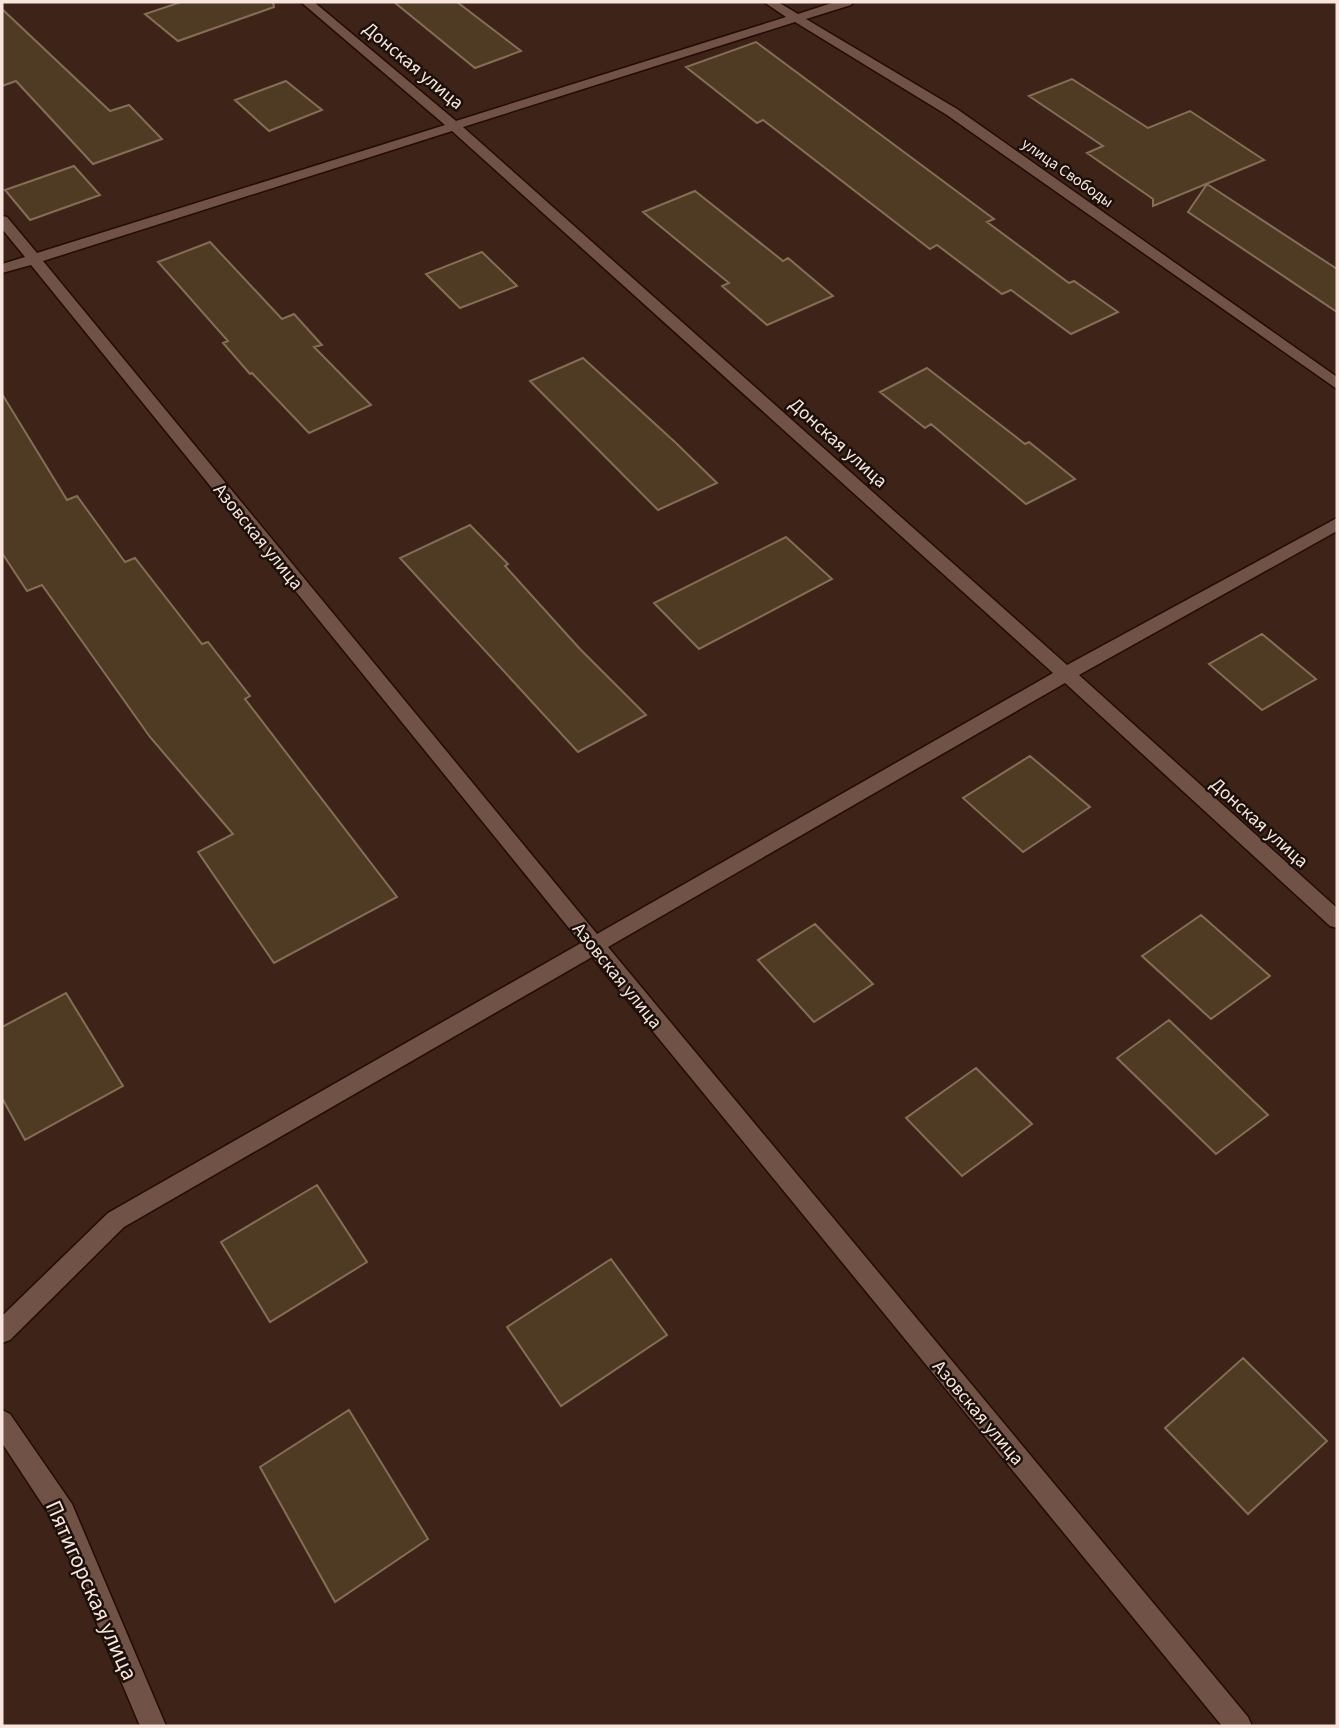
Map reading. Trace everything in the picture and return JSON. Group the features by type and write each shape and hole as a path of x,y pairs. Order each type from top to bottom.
{"street":[{"name":"Донская улица","path":"307,2 454,126 1337,920"},
{"name":"улица Свободы","path":"769,2 952,112 1337,384"},
{"path":"2,269 846,2"},
{"name":"Азовская улица","path":"2,220 594,945 1239,1726"},
{"path":"2,1332 116,1220 1066,674 1337,524"},
{"name":"Пятигорская улица","path":"2,1422 62,1513 153,1726"}],"building":[{"path":"181,2 273,2 274,7 178,41 145,14"},
{"path":"394,2 457,2 521,51 475,68"},
{"path":"2,9 110,111 129,105 162,139 93,164 16,81 2,86"},
{"path":"756,42 994,219 987,222 1069,283 1074,281 1118,312 1071,334 1011,290 1002,294 937,245 930,249 763,120 757,123 686,67"},
{"path":"1072,79 1148,128 1190,111 1264,160 1153,206 1153,199 1087,153 1103,146 1029,96"},
{"path":"286,81 322,110 269,131 235,100"},
{"path":"74,166 100,195 30,220 5,190"},
{"path":"1207,184 1337,269 1337,312 1188,212"},
{"path":"695,191 783,261 788,258 833,296 767,325 722,286 729,283 643,212"},
{"path":"210,242 282,319 294,314 322,345 314,347 371,405 309,433 252,373 250,374 223,343 228,341 158,262"},
{"path":"482,252 517,286 460,308 426,274"},
{"path":"583,358 717,483 658,510 530,381"},
{"path":"927,368 1075,479 1026,504 931,424 925,428 880,392"},
{"path":"2,394 67,500 77,496 125,562 135,558 202,644 208,642 250,696 245,699 397,897 274,963 198,852 233,834 150,737 42,585 27,591 2,553"},
{"path":"470,525 508,564 505,566 580,649 646,715 578,752 400,558"},
{"path":"786,537 832,579 699,649 654,603"},
{"path":"1262,634 1316,679 1262,710 1209,664"},
{"path":"1030,756 1090,807 1023,852 963,798"},
{"path":"1201,915 1270,976 1211,1019 1142,956"},
{"path":"815,924 873,984 814,1022 758,960"},
{"path":"66,993 123,1086 25,1140 2,1098 2,1027"},
{"path":"1169,1020 1268,1115 1216,1154 1117,1058"},
{"path":"976,1068 1032,1124 962,1176 906,1118"},
{"path":"317,1185 367,1262 270,1322 221,1242"},
{"path":"611,1259 667,1335 561,1406 507,1327"},
{"path":"1243,1358 1327,1441 1248,1514 1165,1428"},
{"path":"349,1410 428,1539 335,1602 260,1467"}]}
